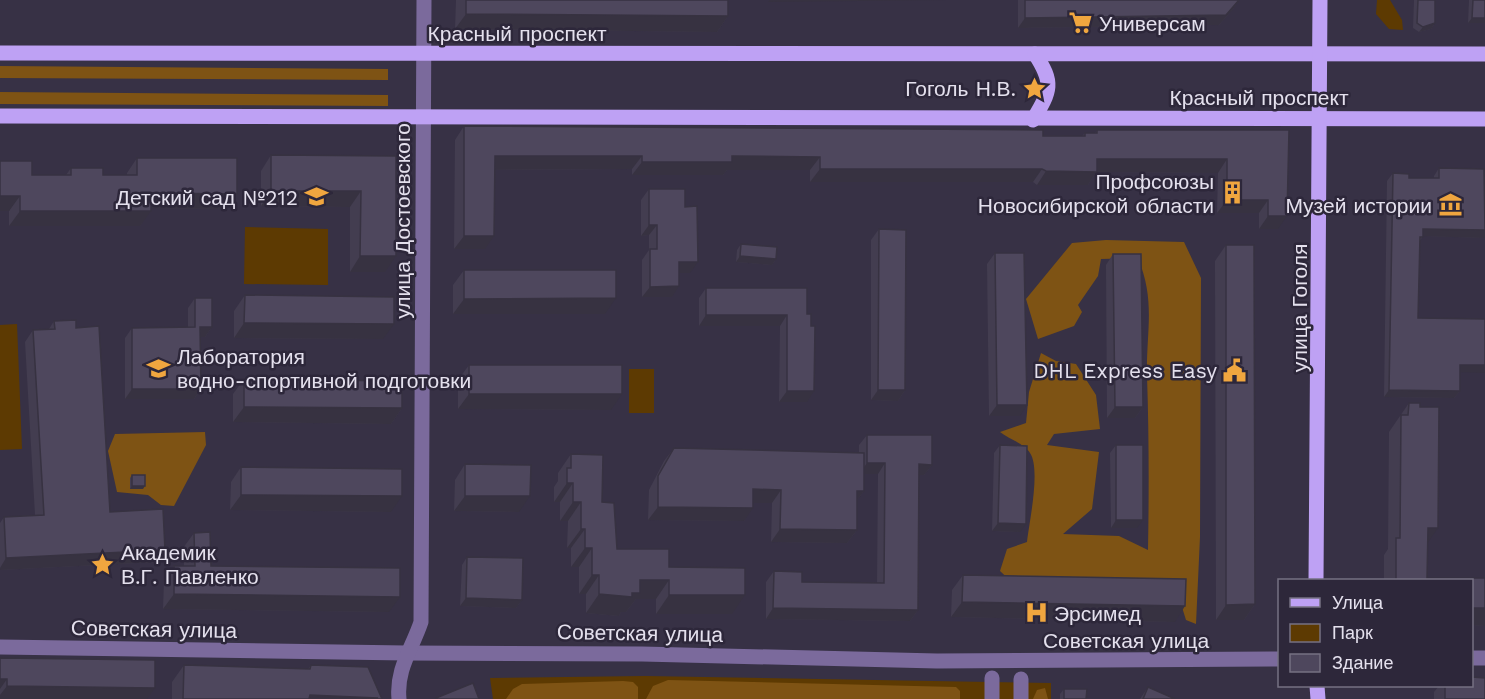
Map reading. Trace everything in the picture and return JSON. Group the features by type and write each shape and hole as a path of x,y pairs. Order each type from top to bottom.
{"main road":[{"name":"улица Гоголя","path":"1316,579 1320,0"},
{"name":"Красный проспект","path":"0,54 1485,54"},
{"path":"1033,120 1047,97 1048,74 1035,54"},
{"name":"Красный проспект","path":"0,116 1033,120 1318,117 1485,119"}],"street":[{"name":"улица Достоевского","path":"399,699 399,678 406,653 414,641 421,622 424,0"},
{"name":"Советская улица","path":"0,647 642,654 937,661 1278,659"},
{"path":"992,678 992,699"},
{"path":"1020,679 1021,699"}],"green space":[{"path":"1377,0 1390,0 1402,20 1403,30 1389,29 1376,14"},
{"path":"245,227 328,229 328,285 244,284"},
{"path":"17,324 22,449 0,450 0,325"},
{"path":"629,369 654,369 654,413 629,413"},
{"path":"645,676 1051,683 1051,699 493,699 490,678"}],"shaded area":[{"path":"0,66 388,69 388,80 0,78"},
{"path":"0,92 388,95 388,106 0,104"},
{"path":"1106,240 1184,242 1201,278 1200,537 1196,624 1186,620 1176,588 1014,584 1000,571 1007,549 1027,542 1034,471 1028,450 1000,432 1026,423 1029,392 1041,353 1056,361 1076,364 1096,395 1100,429 1054,434 1047,445 1099,452 1092,509 1063,534 1119,536 1148,550 1149,317 1147,289 1138,258 1101,259 1098,276 1078,305 1082,312 1074,326 1038,339 1026,299 1072,243"},
{"path":"205,432 206,445 174,506 161,505 148,495 117,492 108,451 115,434"},
{"path":"668,680 956,687 960,691 960,699 646,699 653,686"},
{"path":"633,682 638,687 638,699 506,699 513,689 522,684"},
{"path":"1045,688 1048,699 1033,699 1037,690"}],"building":[{"path":"466,0 728,0 728,16 466,14"},
{"path":"1025,0 1239,0 1226,15 1025,18"},
{"path":"1418,0 1435,0 1435,23 1423,27 1417,23"},
{"path":"1473,0 1485,0 1485,18 1472,18"},
{"path":"464,126 1043,130 1043,136 1085,136 1085,133 1097,133 1097,130 1289,130 1287,216 1268,216 1268,200 1227,200 1227,159 1097,159 1097,172 1042,169 820,169 820,157 732,156 732,162 642,162 642,156 495,156 494,236 464,236"},
{"path":"271,155 396,156 396,256 360,256 361,191 271,191"},
{"path":"137,158 237,158 237,194 151,193 151,211 20,211 20,196 0,196 0,161 32,161 32,175 71,175 71,168 103,168 103,175 137,175"},
{"path":"1439,168 1484,169 1485,230 1423,229 1423,237 1420,237 1418,318 1485,319 1485,365 1460,365 1460,391 1389,390 1393,173 1409,174 1409,178 1439,178"},
{"path":"649,189 685,189 685,207 697,206 698,262 679,262 679,286 650,287 650,249 657,249 657,225 649,225"},
{"path":"879,229 906,230 905,390 878,390"},
{"path":"741,244 777,247 776,259 740,256"},
{"path":"1226,245 1254,245 1255,604 1226,605"},
{"path":"995,253 1024,253 1027,405 997,405"},
{"path":"1113,254 1141,254 1143,407 1115,407"},
{"path":"464,270 616,270 616,298 464,299"},
{"path":"706,288 807,288 807,314 811,314 811,326 815,326 814,391 787,391 787,315 706,315"},
{"path":"245,295 394,297 394,324 244,323"},
{"name":"Лаборатория водно-спортивной подготовки","path":"195,298 212,298 212,327 200,327 201,389 132,389 132,328 195,327"},
{"path":"76,320 76,328 99,326 110,512 163,509 165,550 6,558 4,517 44,515 33,330 55,329 54,321"},
{"path":"469,365 622,365 622,394 469,394"},
{"path":"244,379 402,381 402,408 244,407"},
{"path":"1409,403 1420,403 1420,407 1439,407 1438,528 1428,528 1427,578 1485,578 1485,608 1473,608 1473,579 1396,579 1396,538 1400,538 1401,415 1408,415"},
{"path":"867,435 932,435 932,465 919,464 918,610 773,608 774,571 802,572 802,582 884,583 885,463 867,463"},
{"path":"1000,445 1027,446 1026,524 998,523"},
{"path":"1116,445 1143,445 1143,520 1116,520"},
{"path":"674,448 864,453 864,491 857,491 857,530 780,529 781,490 753,489 753,508 658,507 658,476"},
{"path":"571,454 603,455 602,502 614,503 617,549 669,549 669,567 745,568 745,595 669,595 669,580 640,580 640,593 632,593 632,597 599,594 599,575 592,575 592,548 585,548 585,529 581,529 581,502 573,502 573,483 567,483 567,468 571,468"},
{"path":"465,464 531,465 530,496 465,496"},
{"path":"241,467 402,469 402,496 241,495"},
{"path":"132,475 145,475 145,486 132,486"},
{"path":"210,532 211,566 400,568 400,597 174,594 174,566 195,566 194,533"},
{"path":"467,557 523,558 522,600 466,598"},
{"path":"963,575 1186,579 1185,606 962,602"},
{"path":"0,658 155,660 155,688 7,686 7,679 0,679"},
{"path":"184,665 310,669 311,665 368,667 382,699 310,695 309,699 183,699"},
{"path":"1473,677 1485,678 1485,699 1445,699 1445,687 1473,687"},
{"path":"473,683 479,699 436,698"},
{"path":"1148,687 1175,699 1143,699"},
{"path":"1064,689 1087,689 1086,699 1064,699"}],"place":[{"name":"Универсам","path":"1081,23"},
{"name":"Гоголь Н.В.","path":"1034,88"},
{"name":"Профсоюзы Новосибирской области","path":"1232,193"},
{"name":"Детский сад №212","path":"316,197"},
{"name":"Музей истории","path":"1450,205"},
{"name":"Лаборатория водно-спортивной подготовки","path":"159,368"},
{"name":"DHL Express Easy","path":"1235,370"},
{"name":"Академик В.Г. Павленко","path":"103,564"},
{"name":"Эрсимед","path":"1036,613"}]}
